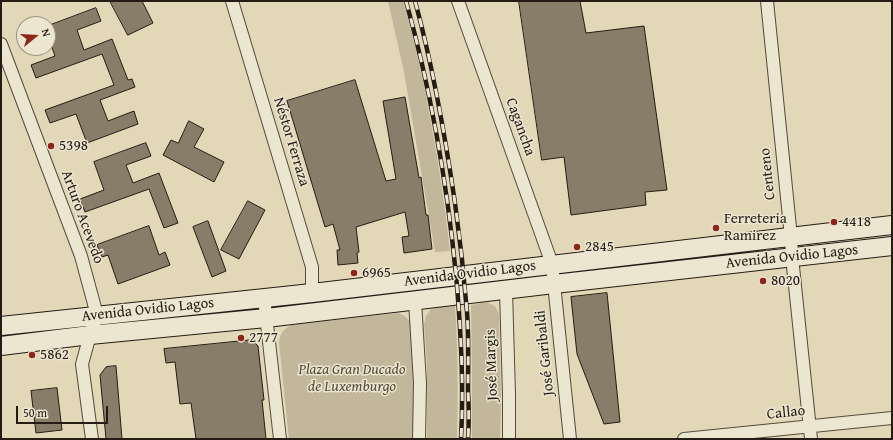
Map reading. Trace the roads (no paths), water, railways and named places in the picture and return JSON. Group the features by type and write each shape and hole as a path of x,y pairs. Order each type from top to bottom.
{"main road":[{"name":"Avenida Ovidio Lagos","path":"1,326 312,293 892,225"},
{"name":"Avenida Ovidio Lagos","path":"1,346 90,335 266,318 892,246"}],"street":[{"name":"Néstor Ferraza","path":"232,1 312,267 312,293"},
{"name":"Cagancha","path":"458,1 552,264"},
{"name":"Centeno","path":"766,1 811,439"},
{"name":"Arturo Acevedo","path":"1,44 81,256 97,315"},
{"name":"José Garibaldi","path":"552,264 570,439"},
{"name":"José Margis","path":"506,290 509,439"},
{"path":"264,298 280,439"},
{"path":"415,301 420,383 419,439"},
{"path":"92,439 82,364 97,315"},
{"name":"Callao","path":"684,439 892,418"}],"railway":[{"path":"406,1 423,69 437,137 448,206 461,337 461,439"},
{"path":"415,1 443,127 455,203 465,284 468,322 468,439"}],"place":[{"name":"5398","path":"51,146"},
{"name":"4418","path":"834,222"},
{"name":"Ferreteria Ramirez","path":"716,228"},
{"name":"2845","path":"577,247"},
{"name":"6965","path":"354,273"},
{"name":"8020","path":"763,281"},
{"name":"2777","path":"241,338"},
{"name":"5862","path":"32,355"}],"park label":[{"name":"Plaza Gran Ducado de Luxemburgo","path":"352,378"}]}
